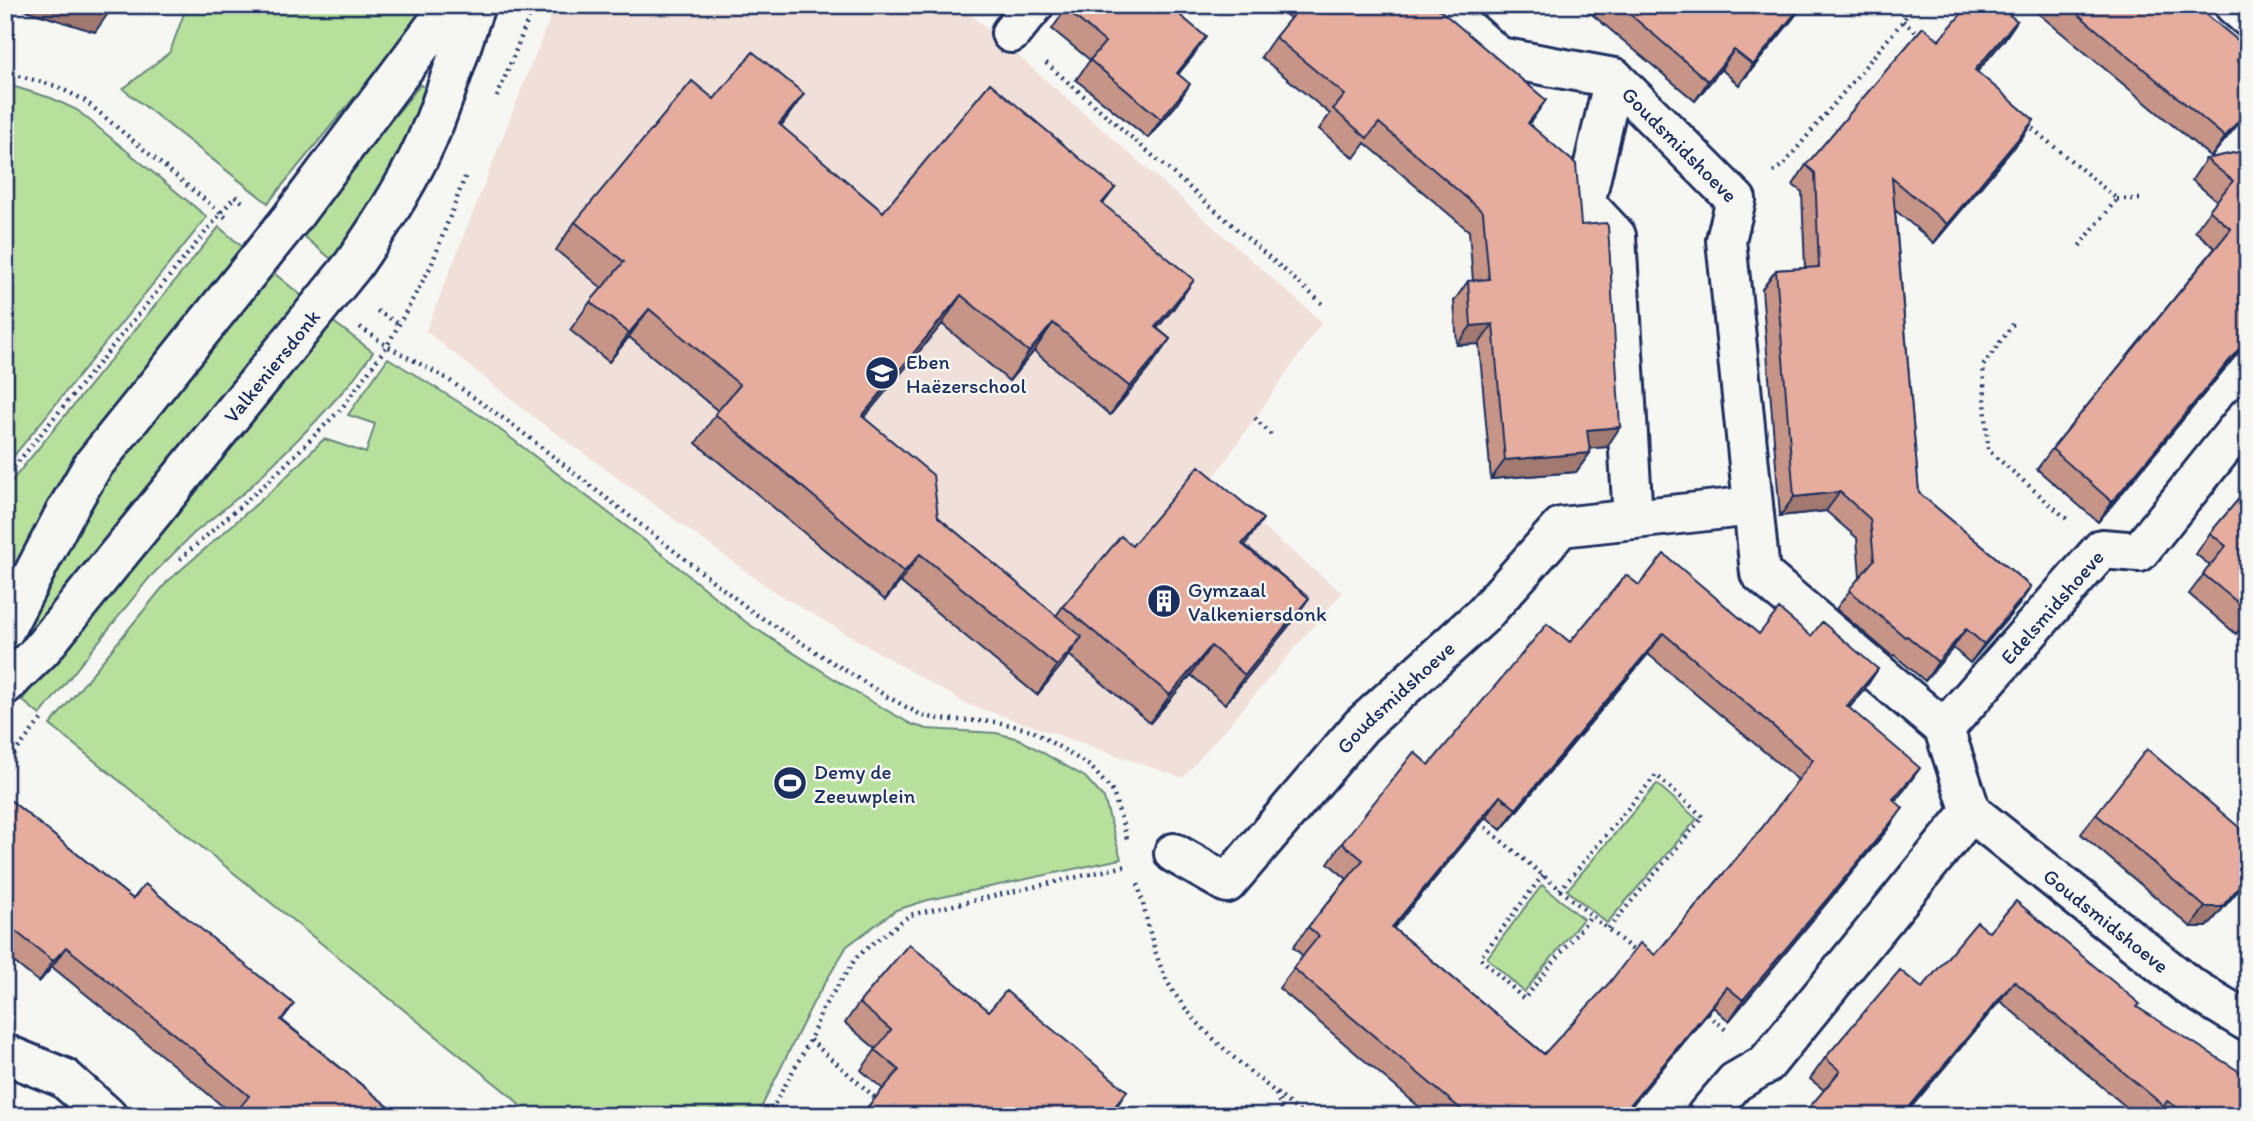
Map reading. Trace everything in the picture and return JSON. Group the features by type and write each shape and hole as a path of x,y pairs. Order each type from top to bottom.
{"street":[{"path":"5,629 93,465 265,250 451,5"},
{"name":"Valkeniersdonk","path":"5,685 41,650 326,300 382,223 421,153 475,5"},
{"name":"Goudsmidshoeve","path":"1440,5 1499,57 1614,78 1736,200 1726,240 1760,573 1944,729"},
{"path":"2234,5 2248,17"},
{"name":"Goudsmidshoeve","path":"1614,78 1585,203 1616,236 1633,519"},
{"name":"Edelsmidshoeve","path":"1944,729 2102,549 2139,552 2248,415"},
{"name":"Goudsmidshoeve","path":"1174,853 1227,883 1361,726 1483,615 1561,527 1753,506"},
{"path":"1706,1116 1735,1082 1766,1064 1971,813 1944,729"},
{"name":"Goudsmidshoeve","path":"1971,813 2189,986 2248,1022"},
{"path":"5,1054 64,1078 107,1116"}],"path":[{"path":"1736,200 1784,164 1903,21 1913,5"},
{"path":"1022,19 1323,304"},
{"path":"1903,21 1924,39"},
{"path":"5,72 55,86 84,100 265,250"},
{"path":"2021,119 2117,199 2141,199"},
{"path":"2077,249 2117,199"},
{"path":"5,478 221,213"},
{"path":"326,300 387,345 446,378 514,426 754,613 886,696 923,716 998,722 1031,730 1083,762 1113,793 1130,851"},
{"path":"2013,324 1983,366 1988,450 2102,549"},
{"path":"171,567 270,480 342,408 387,345"},
{"path":"1255,418 1274,438"},
{"path":"5,765 46,715"},
{"path":"1560,890 1656,775 1703,817 1608,929"},
{"path":"1480,823 1647,962"},
{"path":"768,1116 810,1040 823,1008 858,955 910,915 1133,865"},
{"path":"1543,875 1480,958 1524,999 1591,916"},
{"path":"1137,877 1156,952 1171,987 1202,1026 1304,1116"},
{"path":"810,1040 886,1107"},
{"path":"1274,1090 1285,1116"}],"shaded area":[{"name":"Eben Haëzerschool","path":"555,5 960,5 1322,322 1210,483 1342,593 1183,778 965,703 773,591 531,415 426,331"}],"green space":[{"path":"187,5 284,5 295,11 299,5 425,5 411,28 268,203 123,89 170,52"},
{"path":"5,84 51,98 77,110 207,217 5,467"},
{"path":"420,85 429,89 413,132 336,263 300,233"},
{"path":"219,227 246,250 5,593 5,489"},
{"path":"270,270 307,300 32,631 25,625 91,499"},
{"path":"331,320 373,352 351,382 247,490 193,534 150,577 40,715 22,700"},
{"path":"388,358 486,419 747,623 858,694 911,724 927,729 996,733 1019,739 1085,777 1104,798 1121,859 928,900 896,910 847,946 813,1003 755,1116 529,1116 512,1097 50,725 167,582 276,487 324,439 366,453 375,424 348,415"},
{"path":"1657,784 1697,819 1607,923 1567,890"},
{"path":"1542,885 1583,919 1524,992 1487,958"}],"building":[{"path":"1069,5 1168,5 1206,37 1177,73 1190,84 1161,119 1090,60 1105,42 1066,9"},
{"path":"1301,5 1434,5 1546,100 1528,123 1576,164 1581,225 1606,223 1608,226 1620,427 1587,430 1590,453 1505,460 1493,324 1471,326 1468,281 1489,279 1483,212 1379,123 1367,138 1333,109 1345,95 1275,37"},
{"path":"1619,5 1802,5 1753,65 1734,50 1708,81"},
{"path":"1969,5 1997,5 2017,21 1975,70 2034,120 1947,224 1892,178 1919,493 2031,587 1984,644 1966,629 1938,662 1849,590 1874,560 1870,519 1840,492 1794,497 1776,270 1819,267 1815,173 1806,165 1923,27 1939,40"},
{"path":"2067,5 2195,5 2247,48 2237,60 2248,72 2248,109 2225,137"},
{"path":"753,52 804,94 779,124 883,212 990,83 1115,188 1102,203 1194,280 1155,327 1170,339 1130,387 1053,323 1029,352 961,295 862,416 933,475 938,517 1082,637 1057,666 920,554 904,572 715,414 740,385 649,309 629,333 590,302 624,262 575,222 692,81 714,99"},
{"path":"2248,150 2248,338 2112,502 2052,449 2231,229 2209,210 2233,181 2206,159"},
{"name":"Gymzaal Valkeniersdonk","path":"1199,466 1263,519 1242,544 1309,598 1245,675 1211,646 1170,695 1063,606 1121,536 1132,546"},
{"path":"2248,488 2248,611 2203,574 2226,546 2210,533"},
{"path":"1664,554 1759,634 1779,609 1811,636 1822,622 1878,669 1847,706 1920,768 1893,799 1903,808 1743,1000 1727,987 1621,1116 1469,1116 1293,968 1319,936 1308,927 1363,860 1342,843 1414,752 1429,765 1547,624 1570,642 1626,575 1639,585","holes":["1663,633 1813,760 1762,828 1655,955 1640,943 1610,982 1544,1054 1392,927 1500,796 1516,809"]},
{"path":"2147,749 2248,835 2248,876 2222,907 2205,907 2096,814"},
{"path":"5,796 133,899 145,884 294,1004 281,1020 400,1116 243,1116 237,1111 249,1096 195,1051 66,947 53,961 5,923"},
{"path":"2016,901 2140,1004 2137,1007 2248,1077 2248,1116 2192,1116 2167,1101 2164,1106 2014,981 1902,1116 1802,1116 1840,1071 1825,1058 1900,970 1922,988 1977,922 1989,932"},
{"path":"909,944 989,1011 1006,991 1127,1091 1116,1105 1129,1116 860,1116 899,1070 875,1050 891,1030 859,1003"}],"place":[{"name":"Eben Haëzerschool","path":"882,373"},
{"name":"Gymzaal Valkeniersdonk","path":"1164,601"},
{"name":"Demy de Zeeuwplein","path":"790,783"}]}
